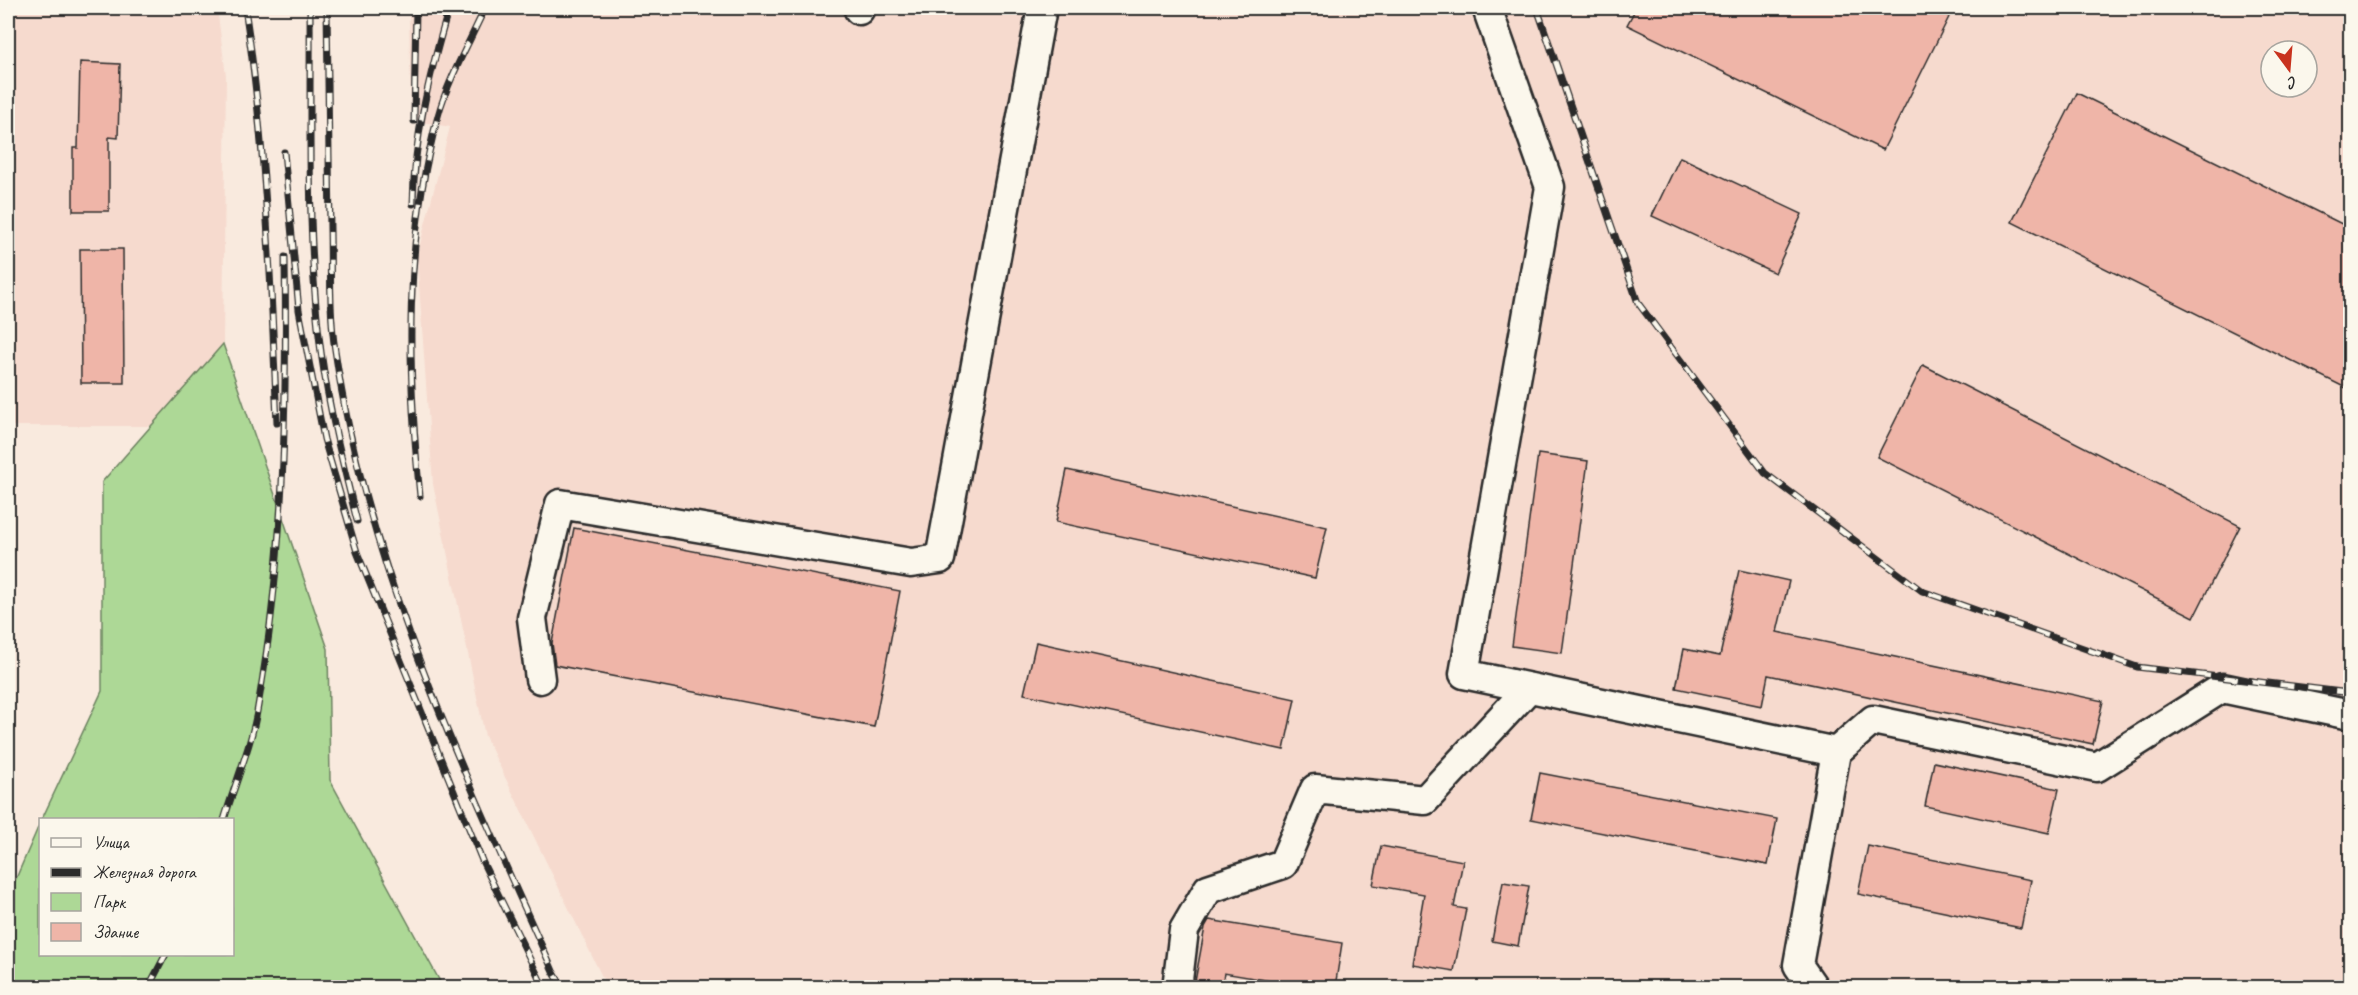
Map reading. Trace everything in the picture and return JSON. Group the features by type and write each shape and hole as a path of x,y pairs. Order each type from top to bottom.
{"lane":[{"path":"540,679 532,618 560,504 911,563 940,559 1042,8"},
{"path":"1487,8 1550,187 1464,674 1836,752"},
{"path":"1177,987 1184,930 1208,889 1283,864 1315,789 1425,800 1529,687"},
{"path":"1814,987 1798,965 1836,752 1873,720 2097,767 2222,688 2350,716"}],"shaded area":[{"path":"8,8 217,8 226,76 223,344 152,426 8,426"},
{"path":"409,8 2350,8 2350,987 607,987 485,736 433,484 417,256 450,127 411,120"}],"green space":[{"path":"223,344 328,649 330,780 443,987 8,987 8,897 39,825 39,956 234,956 234,818 42,818 102,691 102,482"}],"building":[{"path":"1636,8 1939,8 1951,13 1883,150 1627,25"},
{"path":"80,62 120,64 118,138 109,137 109,211 73,211 73,148 78,148"},
{"path":"2077,93 2350,228 2350,390 2012,222"},
{"path":"1680,157 1802,214 1775,273 1652,216"},
{"path":"80,249 123,249 124,383 81,383"},
{"path":"1923,365 2240,526 2194,617 1877,457"},
{"path":"1538,454 1588,461 1562,653 1512,646"},
{"path":"1067,470 1327,527 1315,578 1056,522"},
{"path":"574,528 900,591 874,727 555,665 552,643"},
{"path":"1739,570 1789,581 1777,632 2103,701 2093,744 1768,675 1762,706 1676,688 1684,649 1720,656"},
{"path":"1036,642 1295,699 1284,750 1024,694"},
{"path":"1934,762 2059,789 2049,833 1925,806"},
{"path":"1540,773 1777,819 1768,865 1531,819"},
{"path":"1381,846 1463,861 1454,907 1466,909 1454,971 1412,964 1424,894 1373,885"},
{"path":"1868,846 2031,880 2021,928 1858,894"},
{"path":"1503,882 1529,886 1518,946 1492,941"},
{"path":"1209,920 1342,943 1335,987 1307,987 1224,973 1222,987 1194,987 1205,927"}],"railway":[{"path":"245,8 263,163 277,423"},
{"path":"310,8 310,180 316,310 328,395 357,521"},
{"path":"327,8 332,320 350,432 370,512 394,591 422,668 485,820 553,971 563,988"},
{"path":"414,121 416,8"},
{"path":"413,204 416,154 424,104 449,8"},
{"path":"420,496 411,353 411,305 419,210 427,163 442,103 485,8"},
{"path":"1537,8 1638,303 1765,473 1922,591 2137,667 2350,693"},
{"path":"284,152 299,310 324,439 357,552 483,863 544,988"},
{"path":"225,818 248,749 267,651 282,483 285,257"},
{"path":"148,988 165,956"}]}
